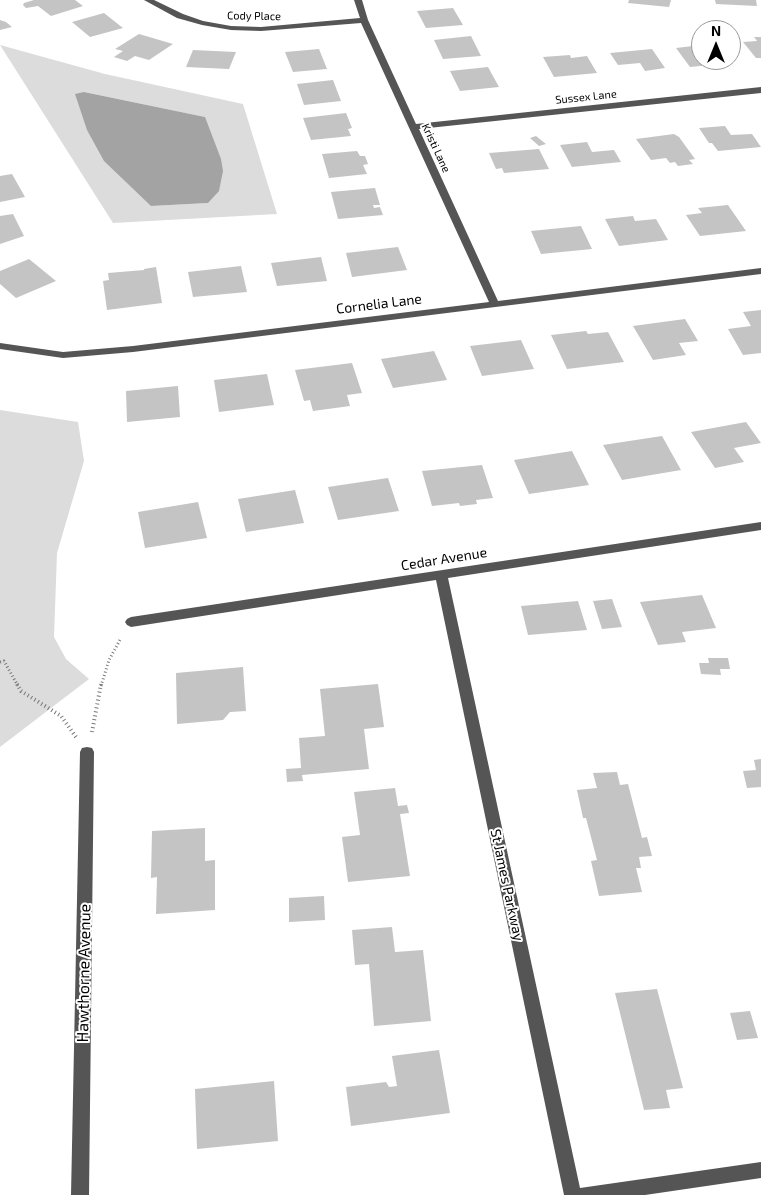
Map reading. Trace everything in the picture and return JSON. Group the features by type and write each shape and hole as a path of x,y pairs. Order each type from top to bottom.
{"street":[{"name":"Cody Place","path":"148,0 180,16 202,23 231,28 270,28 364,20"},
{"name":"Kristi Lane","path":"358,0 364,20 495,304"},
{"name":"Sussex Lane","path":"414,127 761,90"},
{"name":"Cornelia Lane","path":"0,346 64,355 133,349 761,271"},
{"name":"Cedar Avenue","path":"131,622 761,526"},
{"name":"St James Parkway","path":"441,575 573,1195"},
{"name":"Hawthorne Avenue","path":"80,1195 87,752"},
{"path":"584,1195 761,1170"}],"path":[{"path":"87,752 108,660 131,622"},
{"path":"0,662 4,662 21,691 61,716 87,752"}],"shaded area":[{"path":"0,45 105,74 243,104 277,214 113,223","holes":["84,92 205,117 208,203 151,206"]},
{"path":"84,92 205,117 221,159 223,171 219,191 208,203 151,206 104,161 87,130 75,94"},
{"path":"0,410 78,422 84,461 57,553 54,637 66,659 89,679 0,747"}],"building":[{"path":"34,0 75,0 83,6 51,16 38,6 26,8 23,5"},
{"path":"629,0 671,0 669,7 628,3"},
{"path":"715,0 756,0 757,6 716,4"},
{"path":"453,8 463,25 426,28 417,11"},
{"path":"104,13 123,28 90,37 72,22"},
{"path":"0,20 6,22 12,27 0,30"},
{"path":"139,34 173,44 149,60 135,56 127,61 114,57 123,51 115,49"},
{"path":"471,36 481,56 443,59 434,40"},
{"path":"754,37 761,37 761,58 756,58 743,42 757,41"},
{"path":"691,46 691,67 690,67 676,48"},
{"path":"319,49 327,69 293,72 285,52"},
{"path":"652,49 665,68 645,71 640,63 618,65 610,53"},
{"path":"193,50 236,52 229,69 186,67"},
{"path":"570,55 571,58 587,56 597,73 554,77 543,57"},
{"path":"488,67 499,87 460,91 450,71"},
{"path":"333,80 341,101 304,105 297,84"},
{"path":"346,113 352,128 348,129 351,136 311,140 303,118"},
{"path":"725,126 731,135 752,134 761,147 718,151 712,143 709,143 699,128"},
{"path":"674,134 679,137 695,159 689,160 693,164 678,166 675,162 670,163 666,158 651,160 636,139"},
{"path":"536,136 546,144 539,146 530,138"},
{"path":"587,142 592,152 614,150 621,162 572,167 560,145"},
{"path":"539,149 549,169 504,173 502,168 496,169 489,153"},
{"path":"357,151 360,156 365,156 368,164 363,165 367,174 329,178 322,154"},
{"path":"12,174 25,197 0,202 0,176"},
{"path":"375,188 380,205 373,205 374,208 380,207 383,215 338,219 331,192"},
{"path":"728,205 746,231 700,236 686,215 702,213 698,208"},
{"path":"13,214 24,236 0,244 0,216"},
{"path":"633,216 635,221 656,219 668,240 619,246 605,219"},
{"path":"581,226 592,249 541,254 531,231"},
{"path":"398,247 407,270 352,277 346,253"},
{"path":"321,257 327,281 277,286 271,263"},
{"path":"29,259 56,281 16,298 0,284 0,271"},
{"path":"241,266 247,292 193,297 188,272"},
{"path":"156,267 162,303 107,310 103,281 109,280 108,273"},
{"path":"761,310 761,353 743,355 728,329 751,326 743,312"},
{"path":"685,319 698,341 679,343 686,355 653,360 633,326"},
{"path":"586,331 588,334 608,332 624,362 567,369 551,335"},
{"path":"521,340 534,369 482,376 470,346"},
{"path":"434,351 447,380 393,388 381,359"},
{"path":"352,363 362,393 347,395 350,406 313,411 310,400 304,401 295,370"},
{"path":"267,374 274,405 219,412 214,380"},
{"path":"178,386 180,417 127,422 126,391"},
{"path":"746,422 761,443 734,448 744,462 715,468 691,432"},
{"path":"662,436 681,470 622,480 603,445"},
{"path":"572,451 589,485 529,494 514,460"},
{"path":"482,465 493,498 476,500 477,504 460,506 459,503 432,506 422,471"},
{"path":"388,478 399,511 338,520 328,487"},
{"path":"295,490 304,523 246,532 238,499"},
{"path":"198,502 207,538 145,548 138,512"},
{"path":"702,595 716,628 682,632 686,642 658,645 640,602"},
{"path":"612,599 622,627 602,629 593,601"},
{"path":"578,601 587,630 528,635 521,606"},
{"path":"708,658 728,658 730,669 720,669 721,675 701,674 699,663 709,663"},
{"path":"243,667 246,711 230,712 223,720 177,724 176,673"},
{"path":"378,684 384,727 364,729 369,769 302,775 303,781 287,782 286,769 301,768 299,738 325,736 320,689"},
{"path":"761,759 761,787 747,788 743,771 756,770 754,760"},
{"path":"617,772 620,785 628,784 642,838 647,837 652,856 639,857 641,868 636,868 642,892 599,896 591,861 597,860 586,818 583,818 577,790 597,788 593,773"},
{"path":"395,788 398,806 407,805 409,813 400,814 410,876 348,882 342,837 360,835 354,792"},
{"path":"205,828 205,861 215,860 215,910 156,914 157,877 151,878 152,831"},
{"path":"324,896 325,920 289,922 289,898"},
{"path":"392,927 395,952 423,950 431,1021 374,1026 369,964 355,965 352,930"},
{"path":"657,989 683,1088 666,1090 670,1108 644,1110 615,993"},
{"path":"750,1011 758,1038 737,1040 730,1013"},
{"path":"439,1050 450,1113 351,1126 346,1087 386,1082 389,1087 397,1086 392,1056"},
{"path":"274,1081 278,1141 197,1149 195,1089"}]}
